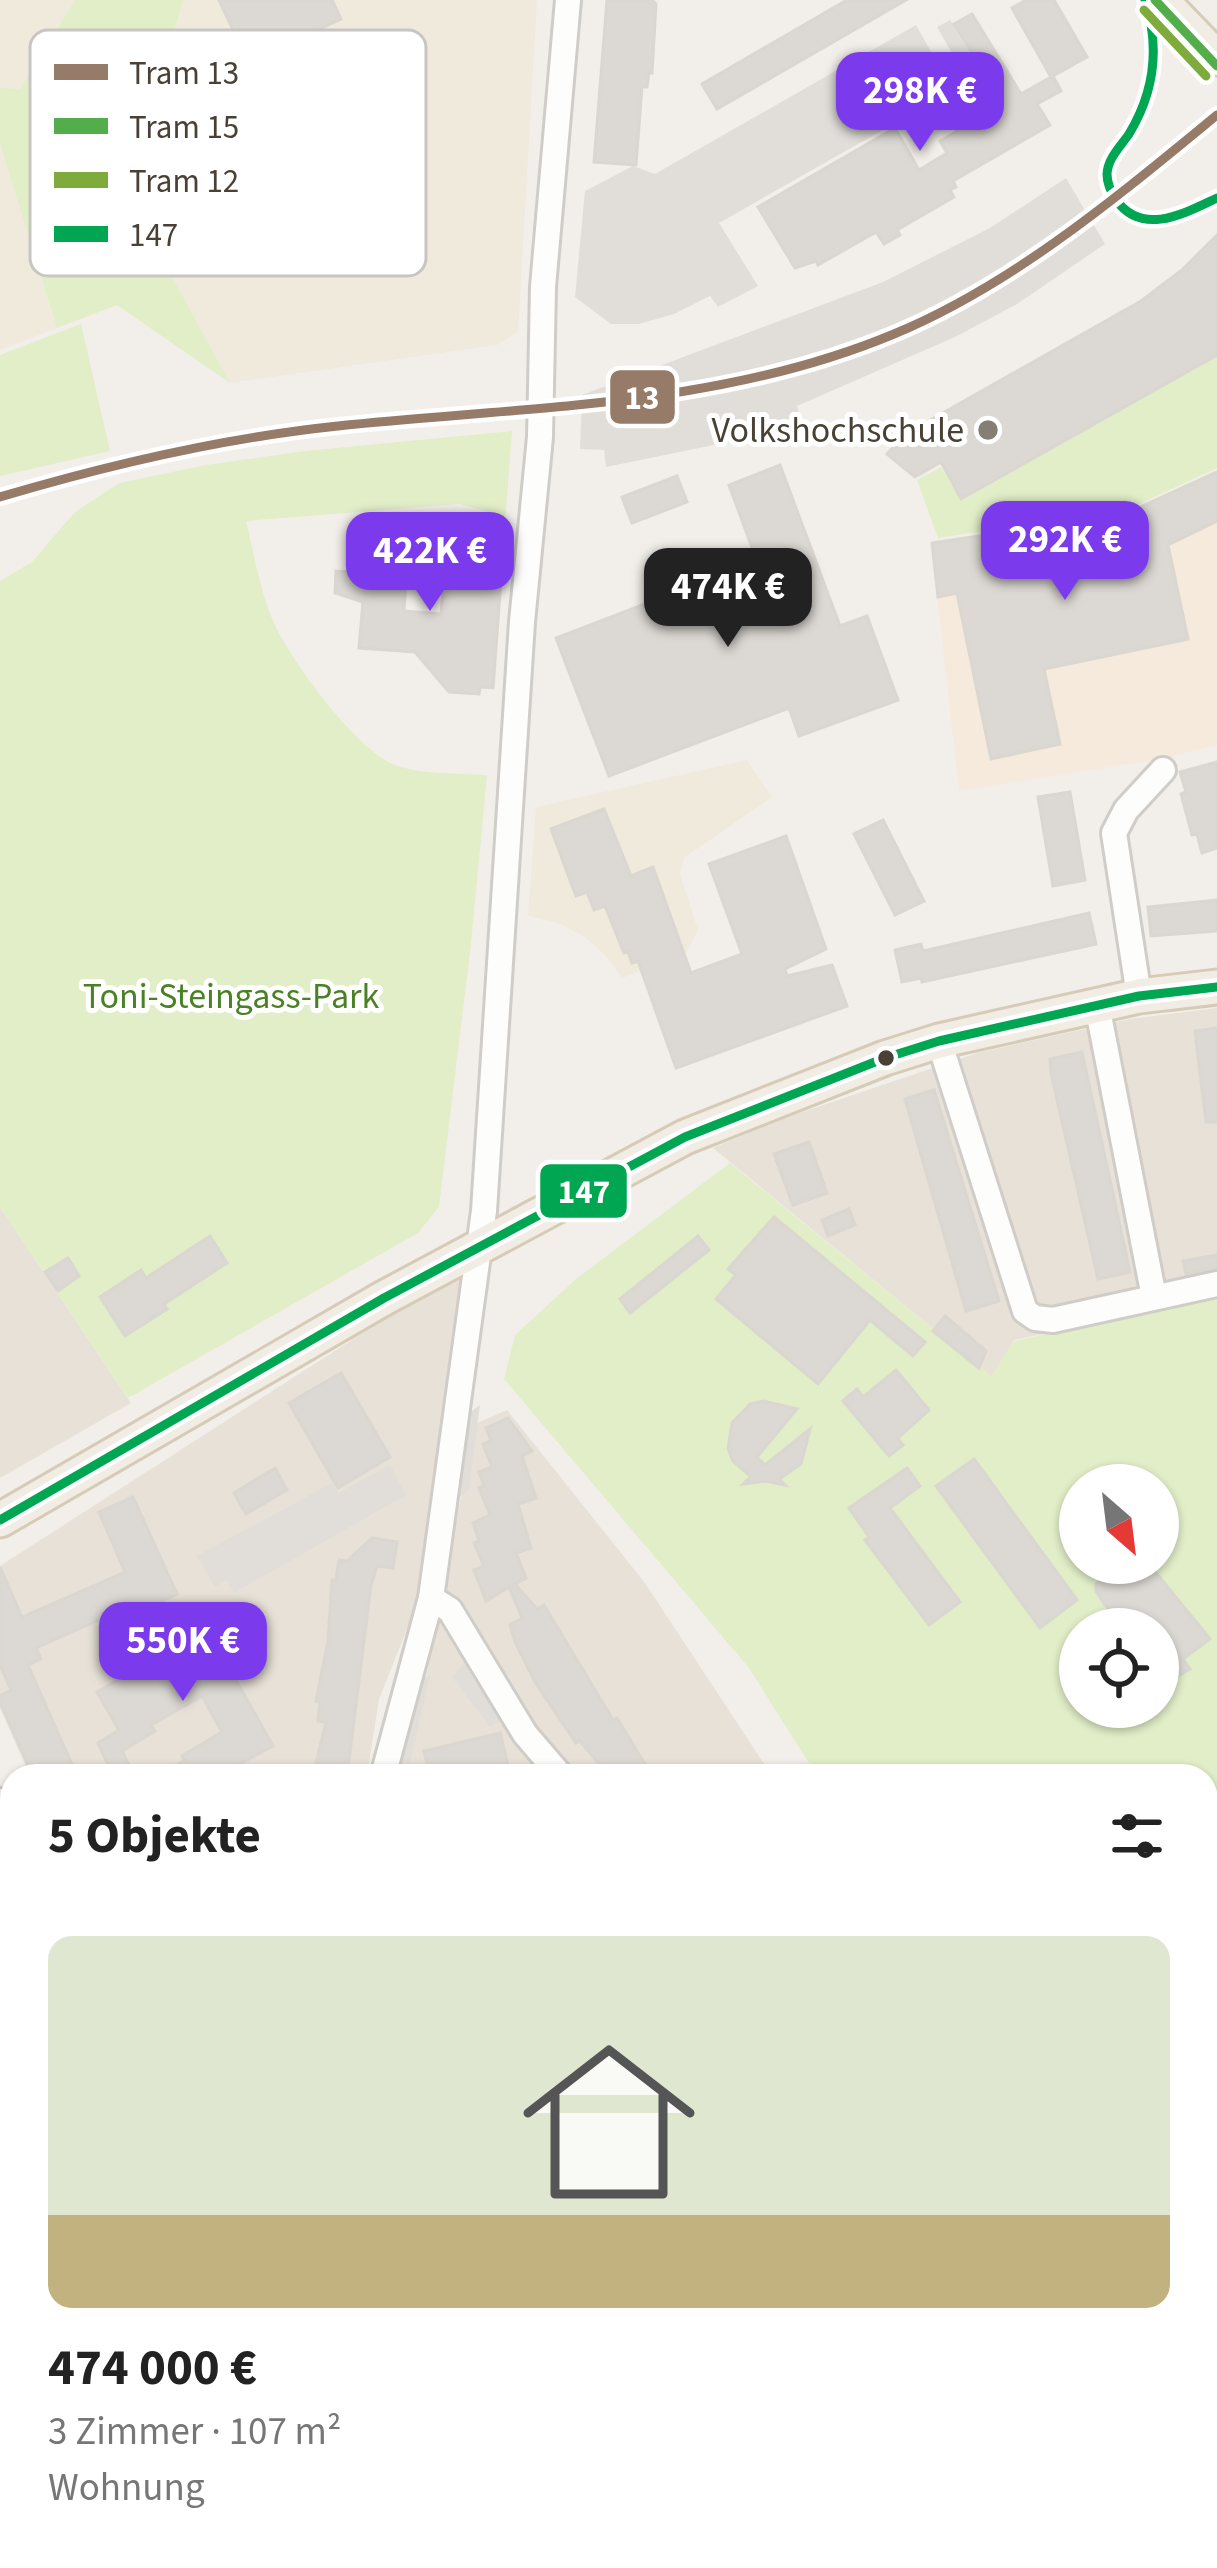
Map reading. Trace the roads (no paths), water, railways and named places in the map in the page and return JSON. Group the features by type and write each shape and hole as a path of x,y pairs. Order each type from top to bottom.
{"main road":[{"path":"1161,0 1217,58"},
{"path":"0,1520 480,1245 685,1137 939,1041 1139,996 1217,987"}],"street":[{"path":"386,1764 431,1598 480,1245 522,622 540,437 543,286 568,0"},
{"path":"1139,996 1114,832 1126,809 1163,770"},
{"path":"1097,1005 1154,1297"},
{"path":"939,1041 1024,1311 1053,1320 1217,1284"},
{"path":"431,1598 450,1610 525,1734 551,1764"}],"tram line":[{"name":"15","path":"1155,0 1217,66"},
{"name":"12","path":"1144,10 1206,76"},
{"name":"13","path":"0,497 210,445 338,426 620,400 759,377 827,358 938,314 1023,264 1217,115"}],"place":[{"name":"Volkshochschule","path":"988,430"}],"park label":[{"name":"Toni-Steingass-Park","path":"231,996"}]}
